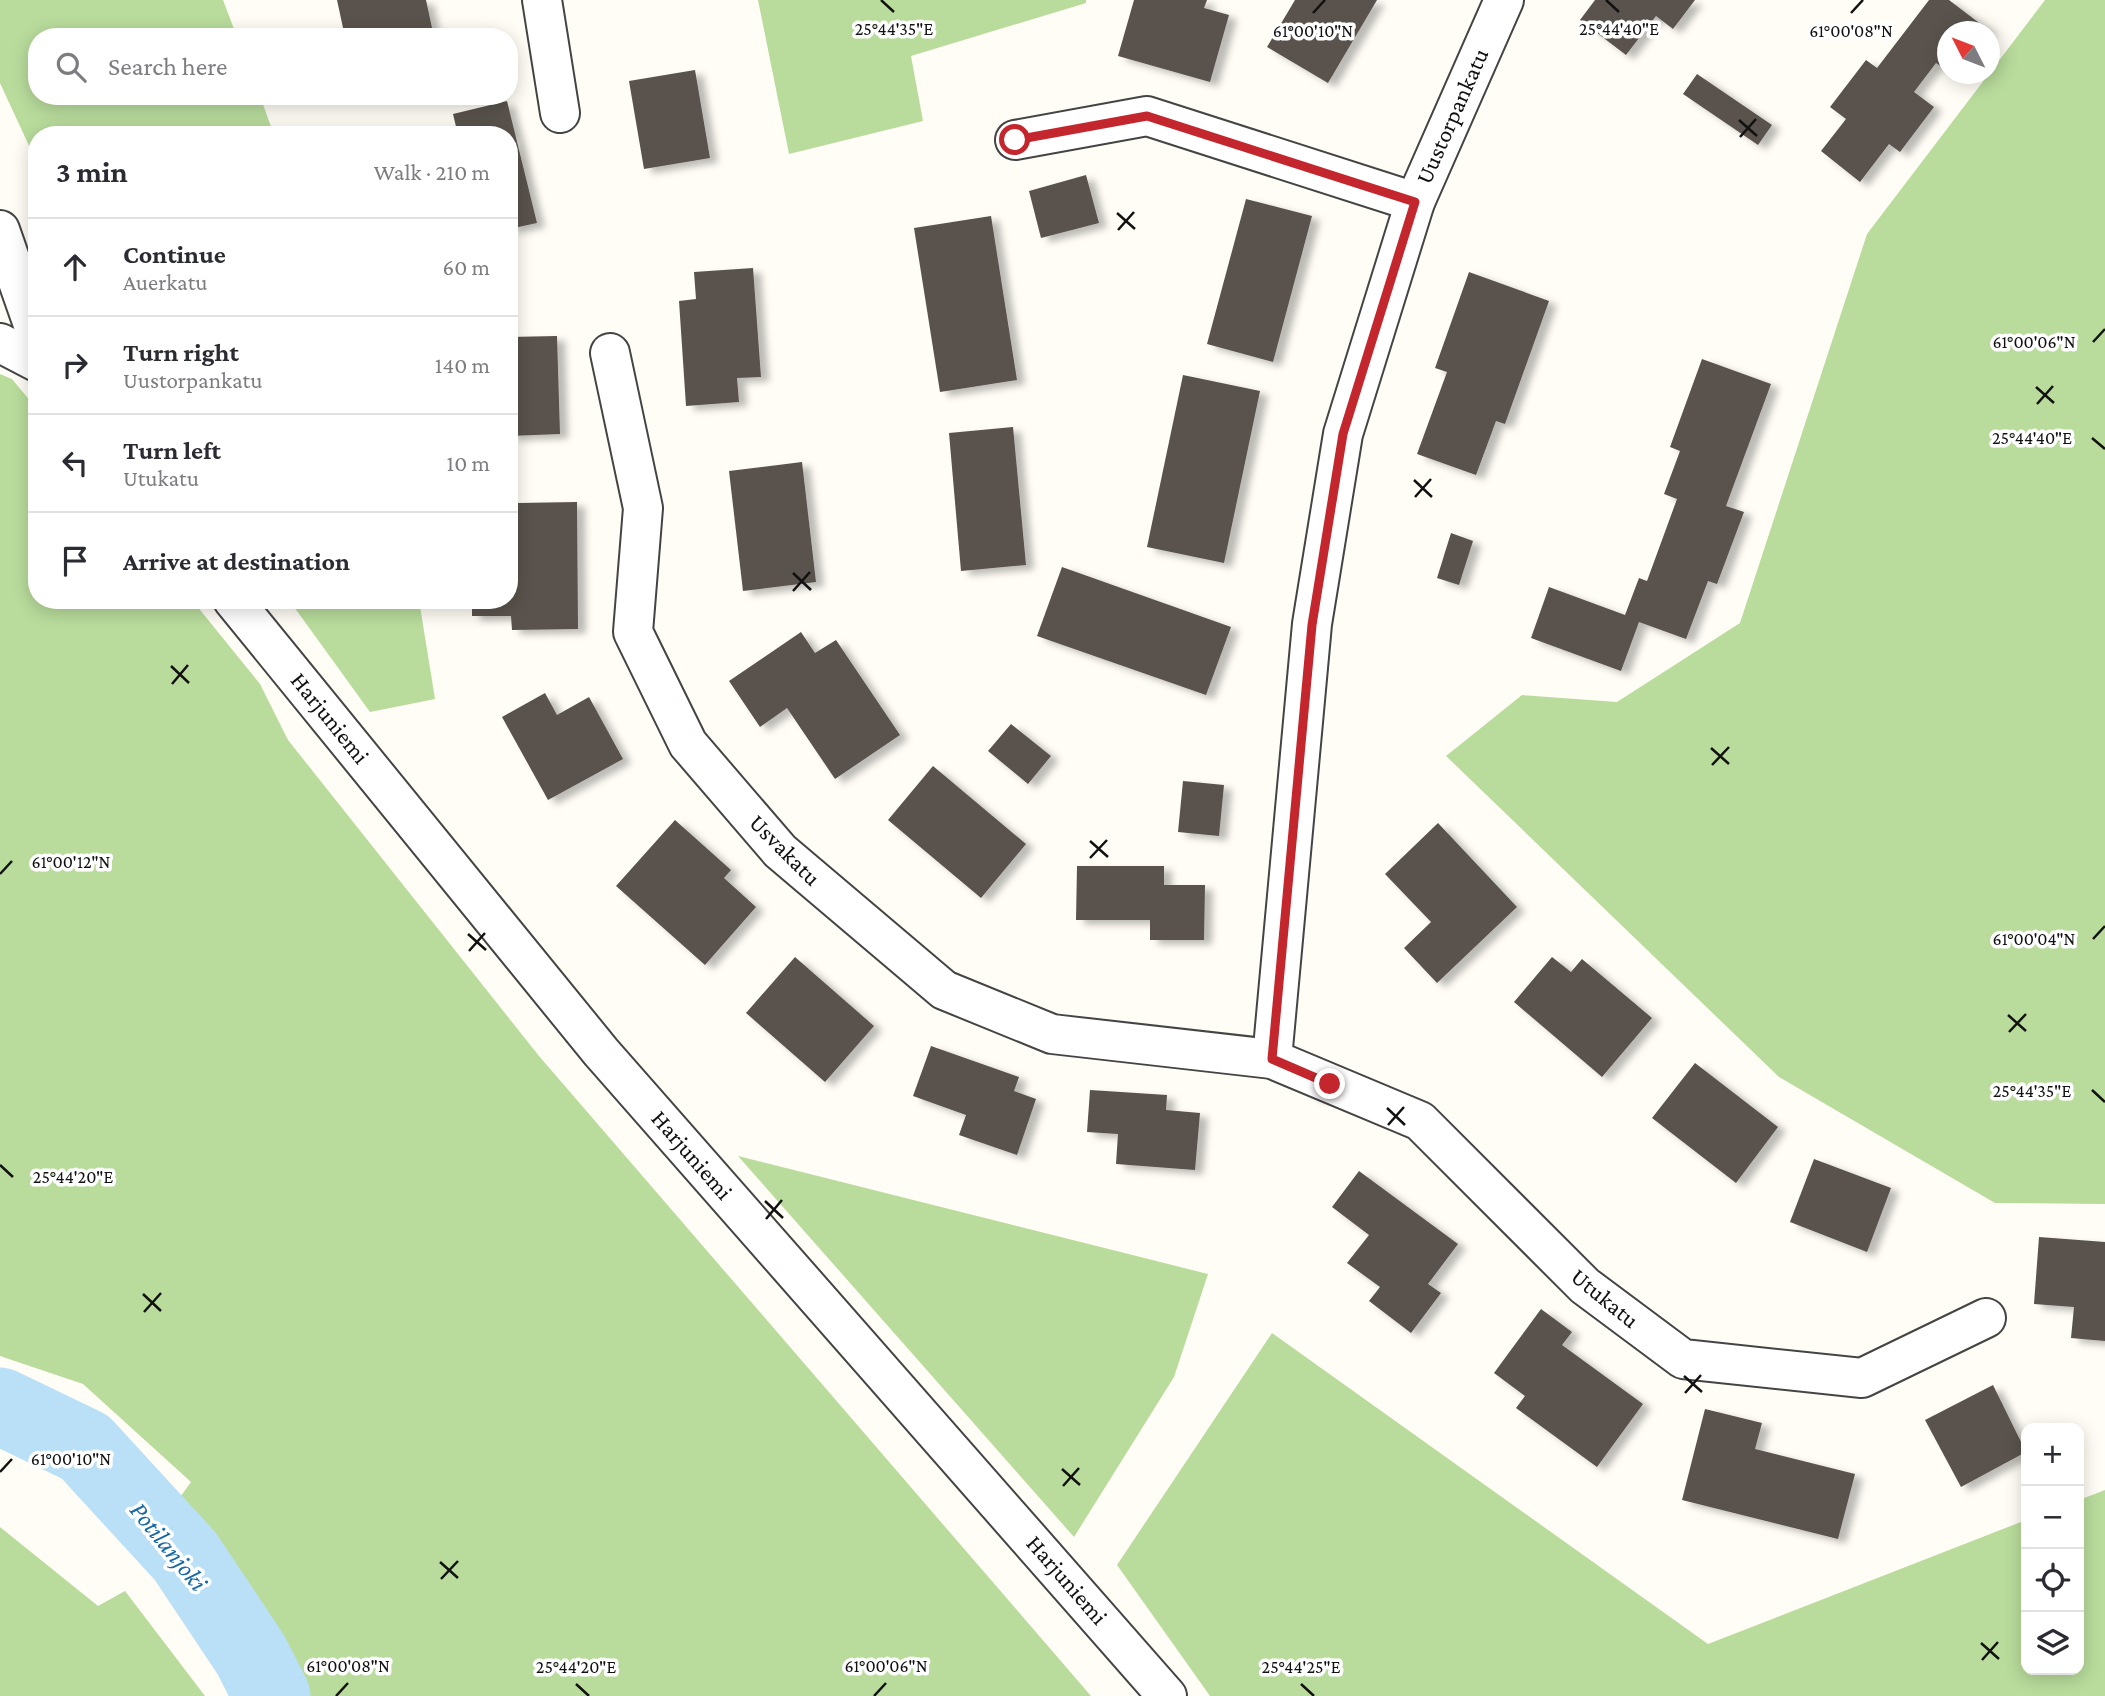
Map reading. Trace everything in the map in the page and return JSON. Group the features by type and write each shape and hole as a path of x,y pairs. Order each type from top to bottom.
{"street":[{"path":"542,0 560,113"},
{"name":"Uustorpankatu","path":"1272,1059 1312,625 1341,447 1415,202 1504,0"},
{"path":"1015,140 1147,116 1415,202"},
{"path":"0,230 28,310"},
{"path":"0,343 28,357"},
{"name":"Usvakatu","path":"610,353 643,508 633,632 688,744 780,851 944,990 1052,1034 1272,1059"},
{"name":"Harjuniemi","path":"240,609 601,1052 1167,1696"},
{"name":"Utukatu","path":"1272,1059 1420,1121 1585,1286 1683,1359 1861,1378 1986,1318"}],"green space":[{"path":"0,0 223,0 234,28 28,28 28,105 263,105 271,126 28,126 28,144 0,83"},
{"path":"758,0 1086,0 1086,3 911,56 923,121 789,154"},
{"path":"2045,0 2105,0 2105,1204 1995,1203 1779,1077 1446,756 1522,695 1617,702 1740,623 1867,234 1981,84 2000,84 2000,59"},
{"path":"0,374 12,379 28,398 28,609 199,609 260,684 288,740 539,1056 1091,1696 288,1696 157,1529 191,1482 83,1384 0,1356"},
{"path":"296,609 420,609 435,699 370,712"},
{"path":"738,1156 1208,1274 1174,1377 1074,1537"},
{"path":"1272,1333 1708,1644 2021,1522 2021,1675 2084,1675 2084,1498 2105,1490 2105,1696 1210,1696 1117,1565"},
{"path":"0,1527 98,1606 125,1591 205,1696 0,1696"}],"building":[{"path":"337,0 426,0 432,28 343,28"},
{"path":"1134,0 1207,0 1204,8 1229,15 1210,82 1118,56"},
{"path":"1295,0 1377,0 1328,83 1267,47"},
{"path":"1595,0 1695,0 1673,29 1656,16 1626,55 1580,20"},
{"path":"1929,0 1949,0 1977,21 1937,21 1937,64 1914,92 1934,107 1900,152 1889,144 1860,182 1821,151 1846,119 1830,107 1866,60 1877,68"},
{"path":"695,70 710,158 644,169 629,81"},
{"path":"1697,74 1772,125 1758,145 1683,94"},
{"path":"490,105 508,105 513,126 456,126 453,114"},
{"path":"518,146 537,223 518,227"},
{"path":"1086,175 1099,223 1041,238 1029,191"},
{"path":"1246,199 1312,216 1273,362 1207,344"},
{"path":"991,216 1017,380 940,392 914,228"},
{"path":"753,268 761,377 737,378 739,402 686,406 679,301 696,299 694,272"},
{"path":"1469,272 1549,301 1505,424 1496,421 1476,475 1417,454 1447,372 1435,368"},
{"path":"557,336 560,434 518,436 518,337"},
{"path":"1702,359 1771,384 1726,506 1744,512 1717,584 1708,581 1686,639 1639,622 1621,671 1531,638 1549,587 1625,615 1639,578 1647,581 1677,499 1664,494 1680,451 1670,447"},
{"path":"1183,375 1260,391 1224,563 1147,547"},
{"path":"1013,427 1026,565 961,571 949,433"},
{"path":"802,462 816,582 743,591 729,471"},
{"path":"577,502 578,629 512,630 511,616 472,616 472,609 518,609 518,503"},
{"path":"1451,533 1473,541 1459,585 1437,578"},
{"path":"1062,567 1231,627 1206,695 1037,636"},
{"path":"801,632 815,653 836,640 900,735 835,779 787,708 760,727 729,681"},
{"path":"545,693 557,715 589,697 623,759 548,800 502,717"},
{"path":"1011,724 1051,756 1028,784 988,751"},
{"path":"933,766 1026,844 981,898 888,820"},
{"path":"1183,781 1224,785 1219,836 1178,832"},
{"path":"675,820 731,870 724,878 756,907 705,965 616,886"},
{"path":"1438,823 1517,907 1437,983 1404,948 1431,922 1385,874"},
{"path":"1077,866 1164,866 1164,885 1205,885 1204,940 1150,940 1150,920 1076,920"},
{"path":"795,957 874,1026 825,1082 746,1013"},
{"path":"1552,957 1571,972 1582,959 1652,1018 1602,1077 1514,1002"},
{"path":"931,1046 1019,1077 1014,1091 1036,1099 1017,1155 959,1135 966,1115 913,1096"},
{"path":"1695,1063 1778,1127 1736,1183 1652,1118"},
{"path":"1090,1090 1167,1095 1166,1110 1200,1113 1195,1170 1116,1164 1118,1134 1087,1132"},
{"path":"1814,1159 1891,1188 1867,1252 1790,1222"},
{"path":"1359,1171 1458,1244 1428,1284 1441,1293 1411,1333 1369,1301 1380,1287 1347,1263 1369,1235 1332,1207"},
{"path":"2039,1237 2105,1242 2105,1341 2071,1338 2074,1307 2034,1304"},
{"path":"1541,1309 1572,1332 1562,1345 1643,1404 1597,1467 1516,1408 1525,1396 1494,1373"},
{"path":"1993,1385 2021,1442 2021,1455 1961,1487 1925,1420"},
{"path":"1705,1409 1762,1423 1755,1449 1855,1474 1838,1539 1682,1500"}],"waterway":[{"name":"Potilanjoki","path":"0,1406 85,1447 185,1556 251,1655 272,1696"}],"route":[{"path":"1015,140 1147,116 1415,202 1343,434 1312,625 1272,1059 1330,1084"}]}
